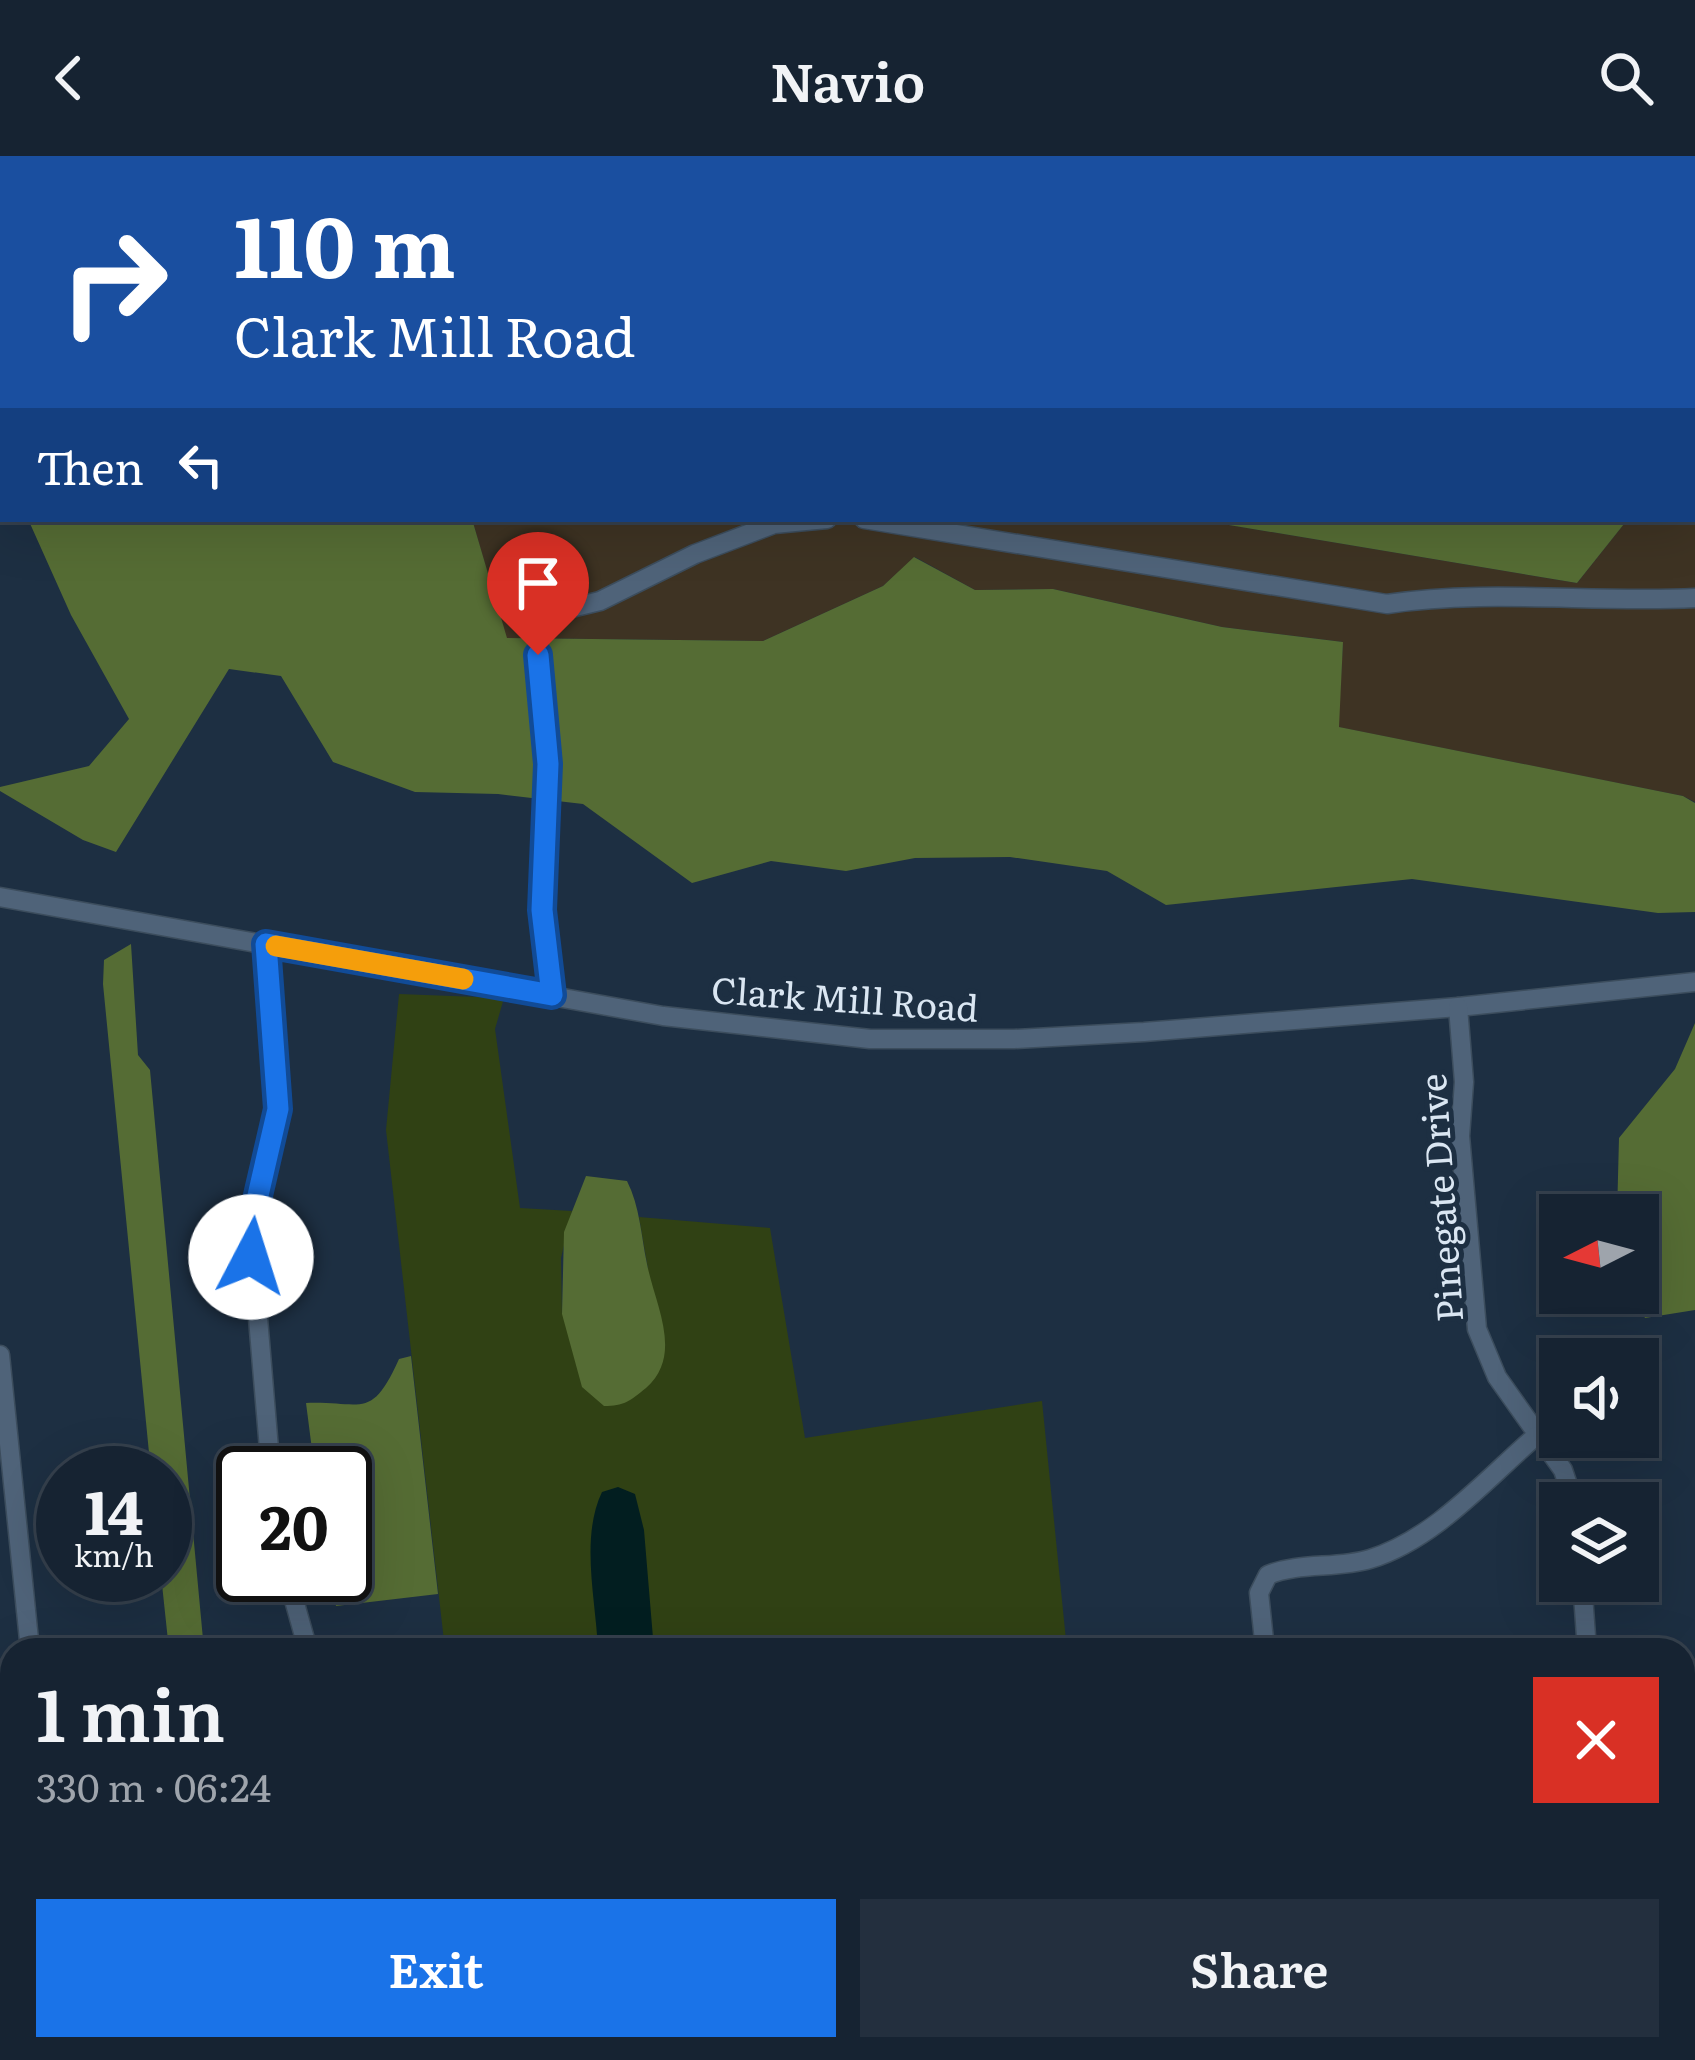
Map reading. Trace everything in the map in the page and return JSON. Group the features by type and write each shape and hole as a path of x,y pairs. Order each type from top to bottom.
{"street":[{"path":"552,995 542,910 548,764 539,693 538,616 601,601 694,554 774,524 795,522"},
{"path":"882,522 1387,604 1444,596 1620,602 1695,598"},
{"name":"Clark Mill Road","path":"0,897 700,1021 850,1037 935,1041 1144,1032 1695,982"},
{"path":"266,944 278,1109 251,1235 269,1446"},
{"name":"Pinegate Drive","path":"1459,1007 1465,1082 1460,1136 1478,1329 1497,1377 1567,1482"},
{"path":"0,1355 6,1469 28,1638"},
{"path":"1264,1638 1259,1593 1268,1575 1340,1566 1406,1545 1536,1436"},
{"path":"294,1602 304,1638"},
{"path":"1584,1602 1586,1638"}],"shaded area":[{"path":"473,522 1211,522 1577,583 1626,522 1695,522 1695,802 1338,727 1343,642 1222,627 1053,589 975,590 915,557 883,586 763,641 506,638"},
{"path":"618,1487 635,1494 644,1530 653,1638 597,1638 592,1529 602,1492"}],"green space":[{"path":"29,522 473,522 507,638 763,641 883,586 914,557 975,590 1053,589 1222,627 1343,642 1339,727 1683,796 1695,803 1695,912 1658,913 1412,879 1166,905 1107,871 1010,857 915,858 846,871 771,861 692,883 583,804 498,794 415,792 333,762 281,676 229,669 116,852 83,840 0,791 0,787 89,766 129,719 71,615"},
{"path":"1211,522 1626,522 1577,583"},
{"path":"131,944 138,1055 150,1070 185,1446 148,1446 104,960"},
{"path":"399,994 504,998 495,1029 520,1208 572,1211 561,1258 562,1314 648,1269 639,1217 770,1228 805,1438 1042,1401 1066,1638 444,1638 386,1130"},
{"path":"1695,1023 1695,1310 1645,1318 1643,1314 1659,1314 1659,1194 1618,1194 1619,1138 1675,1069"},
{"path":"586,1176 627,1181 664,1329 663,1360 657,1375 631,1399 611,1406 604,1406 582,1387 562,1314 564,1232"},
{"path":"411,1356 438,1594 372,1602 372,1446 312,1446 306,1403 353,1405 372,1400 399,1359"},
{"path":"192,1521 203,1638 168,1638 164,1602 192,1602"}],"slow traffic":[{"path":"276,946 463,979"}],"route":[{"path":"251,1257 253,1217 278,1109 266,944 552,995 542,910 548,764 538,655"}]}
